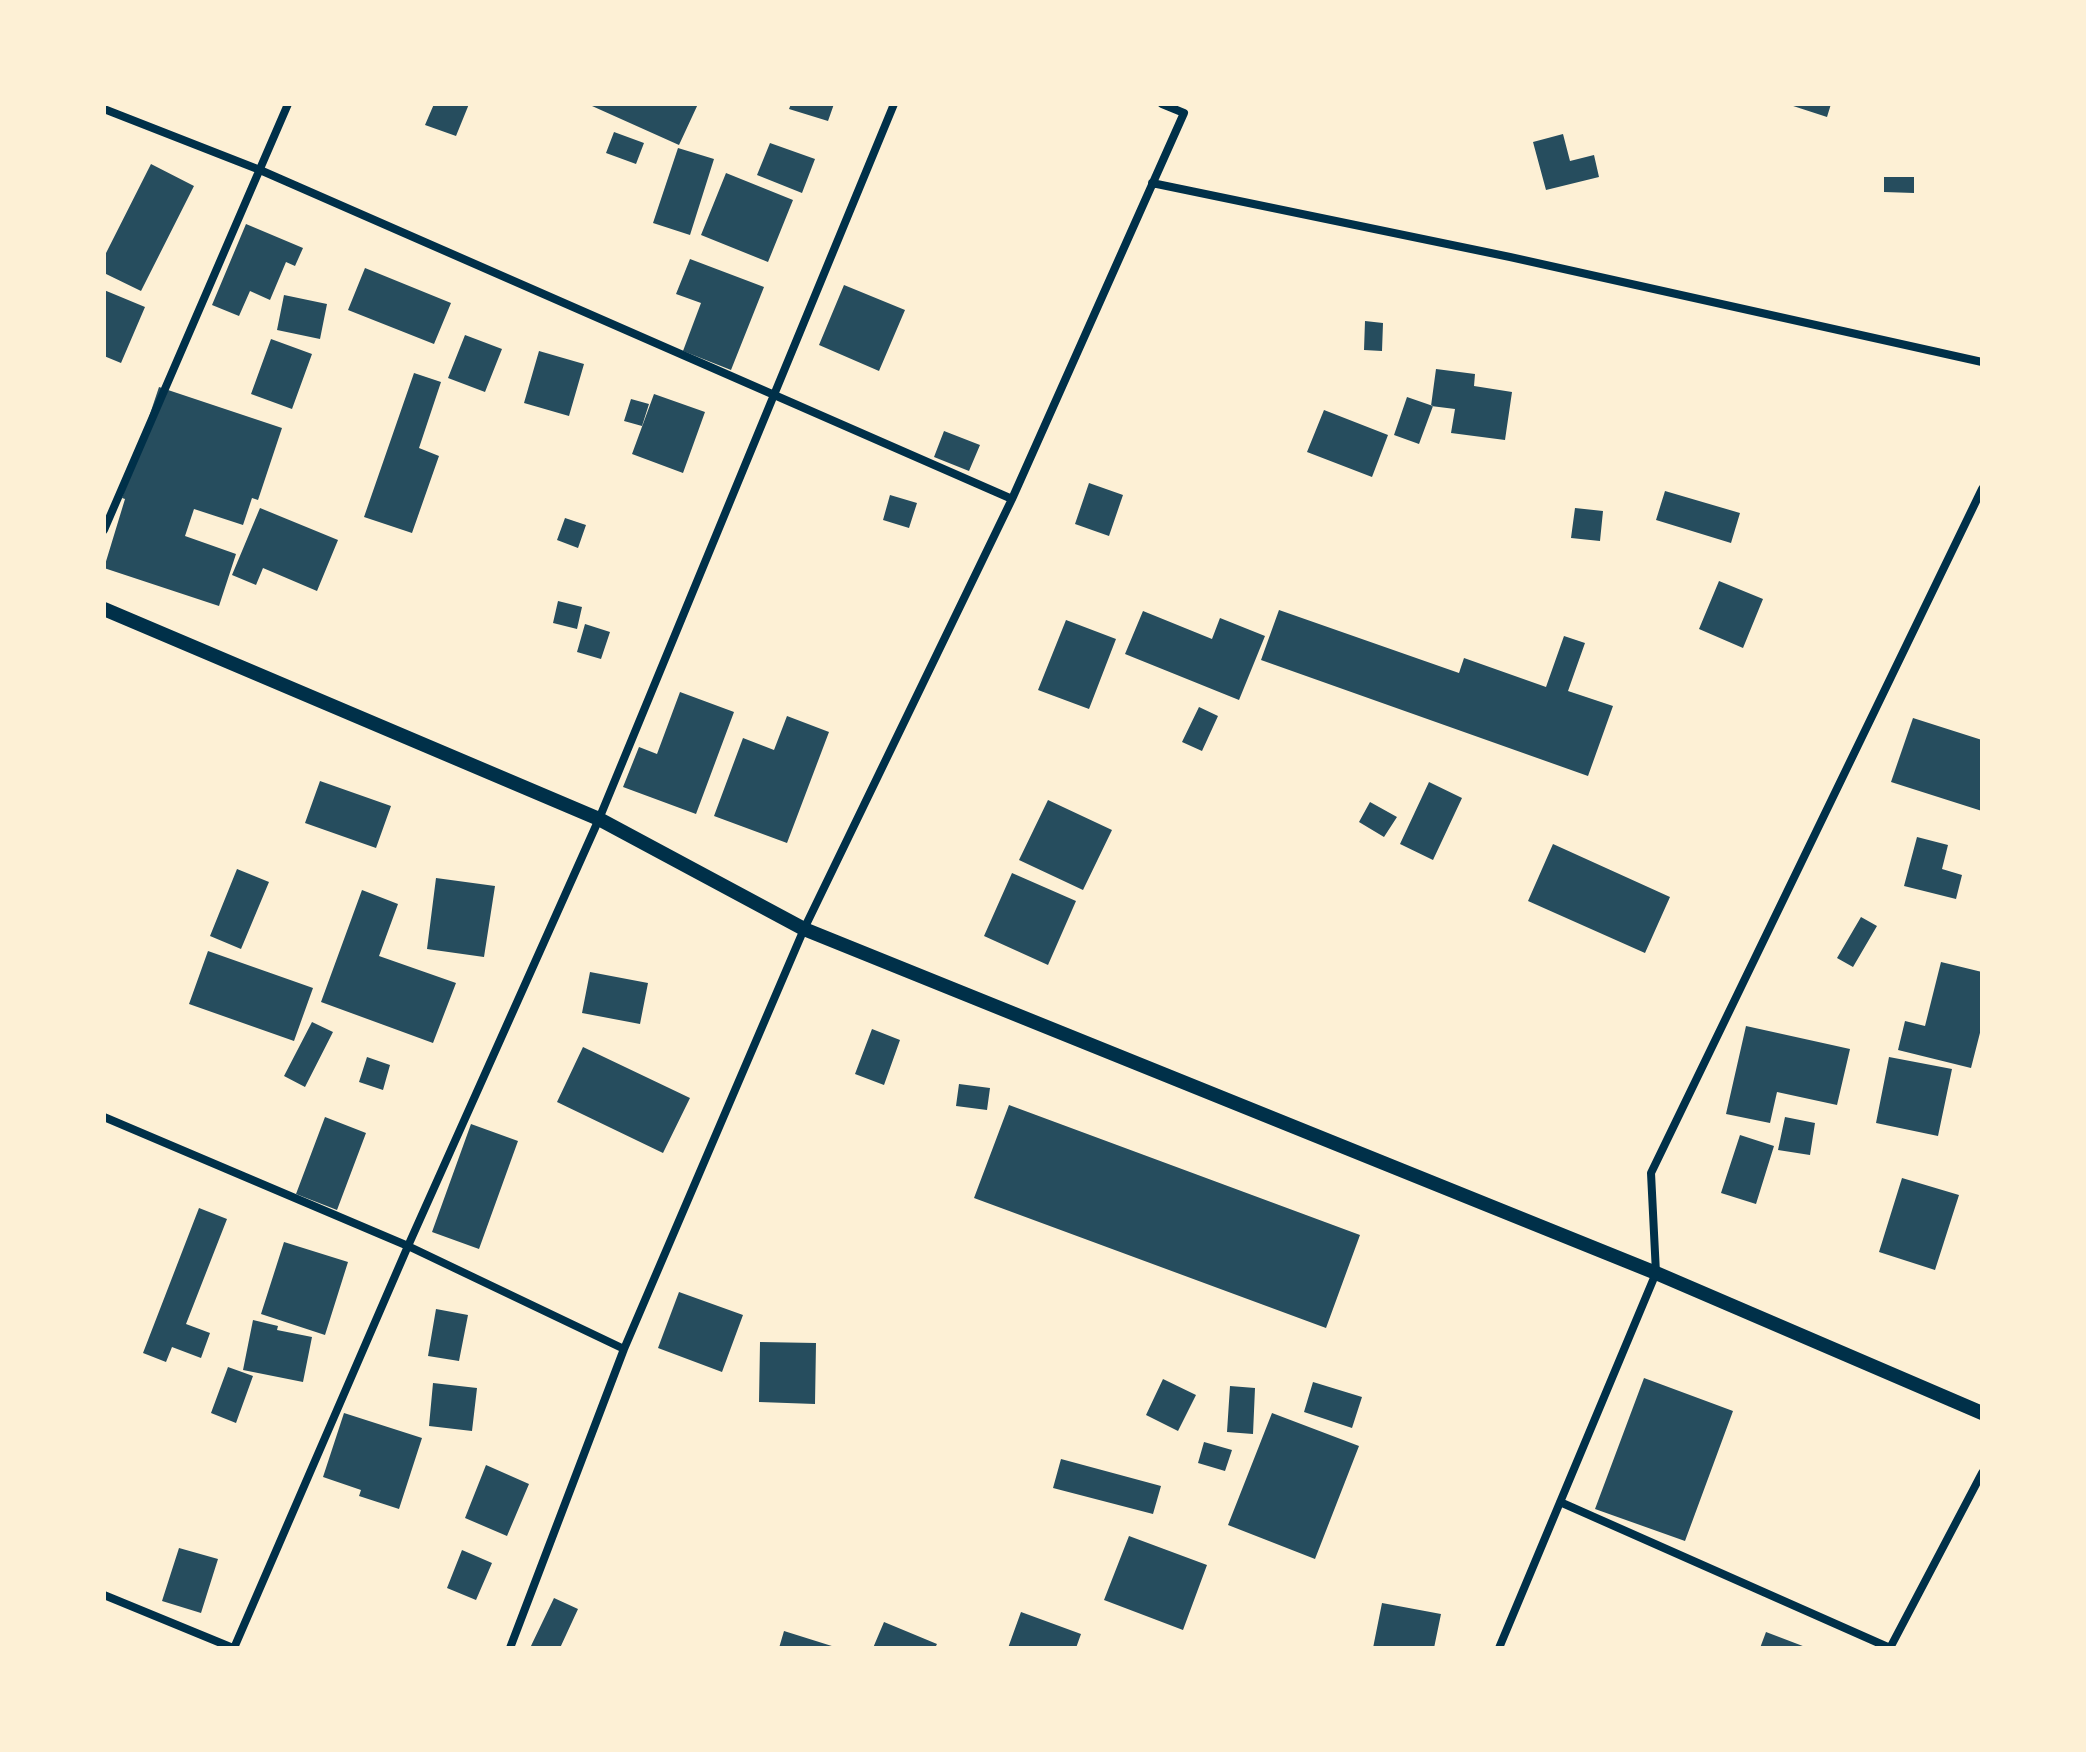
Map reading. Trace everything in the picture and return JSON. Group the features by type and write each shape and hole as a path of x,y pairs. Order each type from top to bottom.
{"street":[{"path":"104,530 288,104"},
{"path":"104,1595 234,1648 408,1246 599,819 894,104"},
{"path":"510,1648 624,1349 804,929 1012,499 1184,113 1162,104"},
{"path":"104,109 260,170 1012,499"},
{"path":"1152,183 1510,257 1982,362"},
{"path":"1499,1648 1656,1273 1651,1173 1982,489"},
{"path":"104,609 599,819 804,929 1656,1273 1982,1413"},
{"path":"104,1117 408,1246 624,1349"},
{"path":"1560,1502 1890,1648 1982,1473"}],"building":[{"path":"434,104 469,104 456,136 425,125"},
{"path":"593,104 698,104 679,145"},
{"path":"791,104 834,104 828,121 789,109"},
{"path":"1787,104 1831,104 1827,117"},
{"path":"614,132 644,143 636,164 606,153"},
{"path":"1563,134 1570,161 1594,155 1599,177 1546,190 1533,142"},
{"path":"770,143 815,159 802,193 757,175"},
{"path":"678,148 714,159 690,235 653,223"},
{"path":"151,164 194,186 141,291 104,273 104,257"},
{"path":"726,173 793,200 768,262 701,235"},
{"path":"1884,177 1914,177 1914,193 1884,192"},
{"path":"246,224 303,248 295,266 286,262 270,300 250,291 239,316 212,305"},
{"path":"690,259 764,287 731,370 683,351 701,303 676,294"},
{"path":"365,268 451,303 434,344 348,310"},
{"path":"844,285 905,310 879,371 819,345"},
{"path":"104,290 145,307 121,363 104,356"},
{"path":"284,295 327,304 320,339 277,330"},
{"path":"1365,321 1383,323 1382,351 1364,350"},
{"path":"465,335 502,349 485,392 448,378"},
{"path":"271,339 312,354 292,409 251,394"},
{"path":"539,351 584,364 569,416 524,403"},
{"path":"1436,369 1475,374 1474,386 1512,392 1505,440 1451,433 1455,409 1431,406"},
{"path":"414,373 441,382 419,448 439,456 412,533 364,517"},
{"path":"159,387 282,428 258,500 252,498 243,525 194,509 185,536 236,554 219,606 104,568 125,499 122,498"},
{"path":"654,394 705,412 683,473 632,454"},
{"path":"1407,397 1433,406 1419,444 1394,435"},
{"path":"631,399 649,404 642,426 624,421"},
{"path":"1324,410 1388,435 1372,477 1307,452"},
{"path":"944,431 980,445 969,471 934,457"},
{"path":"1089,483 1123,495 1109,536 1075,524"},
{"path":"1665,491 1740,513 1731,543 1656,520"},
{"path":"890,495 917,503 909,528 883,520"},
{"path":"260,508 338,540 317,591 263,568 256,585 232,575"},
{"path":"1575,508 1603,511 1600,541 1571,538"},
{"path":"565,518 586,525 578,548 557,540"},
{"path":"1719,581 1763,599 1743,648 1699,629"},
{"path":"558,601 582,607 577,629 553,623"},
{"path":"1279,610 1459,673 1464,658 1546,687 1564,636 1585,643 1568,691 1613,706 1588,776 1261,660"},
{"path":"1143,611 1212,639 1220,618 1265,636 1239,700 1125,654"},
{"path":"1066,620 1116,639 1089,709 1038,690"},
{"path":"585,624 610,632 601,659 577,652"},
{"path":"680,692 734,712 696,814 623,787 639,747 657,754"},
{"path":"1199,707 1218,716 1202,751 1182,742"},
{"path":"787,716 829,732 787,843 714,816 743,738 774,750"},
{"path":"1913,718 1982,740 1982,811 1891,782"},
{"path":"320,781 391,806 376,848 305,823"},
{"path":"1429,782 1462,798 1433,860 1400,844"},
{"path":"1048,800 1112,830 1083,890 1019,860"},
{"path":"1370,802 1397,817 1384,837 1359,822"},
{"path":"1917,837 1948,845 1942,869 1962,875 1956,899 1904,886"},
{"path":"1553,844 1670,897 1645,953 1528,901"},
{"path":"237,869 269,882 241,949 210,936"},
{"path":"1012,873 1076,901 1048,965 984,936"},
{"path":"436,878 495,886 484,957 427,949"},
{"path":"362,890 398,904 379,956 456,983 433,1043 321,1002"},
{"path":"1861,917 1877,926 1853,967 1837,958"},
{"path":"208,951 313,988 294,1041 189,1004"},
{"path":"1941,962 1982,972 1982,1025 1971,1068 1898,1050 1905,1021 1925,1026"},
{"path":"590,972 648,983 640,1024 582,1013"},
{"path":"312,1022 333,1032 305,1087 284,1076"},
{"path":"1746,1026 1850,1049 1837,1105 1777,1092 1770,1123 1726,1114"},
{"path":"872,1029 900,1040 884,1085 855,1074"},
{"path":"583,1047 690,1098 663,1153 557,1102"},
{"path":"367,1057 390,1065 383,1090 359,1082"},
{"path":"1889,1057 1952,1069 1938,1136 1876,1123"},
{"path":"959,1084 990,1088 987,1110 956,1106"},
{"path":"1009,1105 1360,1235 1326,1328 974,1198"},
{"path":"325,1117 366,1133 337,1210 296,1194"},
{"path":"1785,1117 1815,1123 1810,1155 1778,1150"},
{"path":"471,1124 518,1141 479,1249 432,1232"},
{"path":"1740,1135 1774,1146 1756,1204 1721,1193"},
{"path":"1902,1178 1959,1195 1935,1270 1879,1252"},
{"path":"199,1208 227,1219 186,1324 210,1333 201,1358 172,1347 166,1362 143,1353"},
{"path":"284,1242 348,1262 325,1335 261,1314"},
{"path":"679,1292 743,1315 722,1372 658,1348"},
{"path":"436,1309 468,1315 459,1361 428,1356"},
{"path":"253,1320 278,1326 277,1330 312,1337 303,1382 243,1370"},
{"path":"760,1342 816,1343 815,1404 759,1402"},
{"path":"228,1367 253,1376 236,1423 211,1413"},
{"path":"1644,1378 1733,1411 1685,1541 1595,1509"},
{"path":"1163,1379 1196,1395 1178,1431 1146,1415"},
{"path":"1313,1382 1362,1397 1352,1428 1304,1412"},
{"path":"433,1383 477,1388 472,1431 429,1426"},
{"path":"1230,1386 1255,1388 1253,1434 1227,1432"},
{"path":"344,1413 422,1438 399,1509 359,1496 361,1490 323,1477"},
{"path":"1272,1413 1359,1446 1315,1559 1228,1525"},
{"path":"1204,1442 1232,1450 1225,1471 1198,1463"},
{"path":"1061,1459 1161,1486 1153,1514 1053,1488"},
{"path":"486,1465 529,1484 507,1536 465,1518"},
{"path":"1129,1536 1207,1565 1183,1630 1104,1600"},
{"path":"179,1548 218,1559 201,1613 162,1601"},
{"path":"462,1550 492,1563 476,1600 447,1588"},
{"path":"554,1598 578,1609 560,1648 530,1648"},
{"path":"1382,1603 1441,1614 1434,1648 1373,1648"},
{"path":"1021,1612 1081,1634 1076,1648 1008,1648"},
{"path":"884,1622 937,1644 935,1648 873,1648"},
{"path":"784,1631 835,1647 835,1648 779,1648"},
{"path":"1766,1632 1808,1648 1760,1648"}]}
